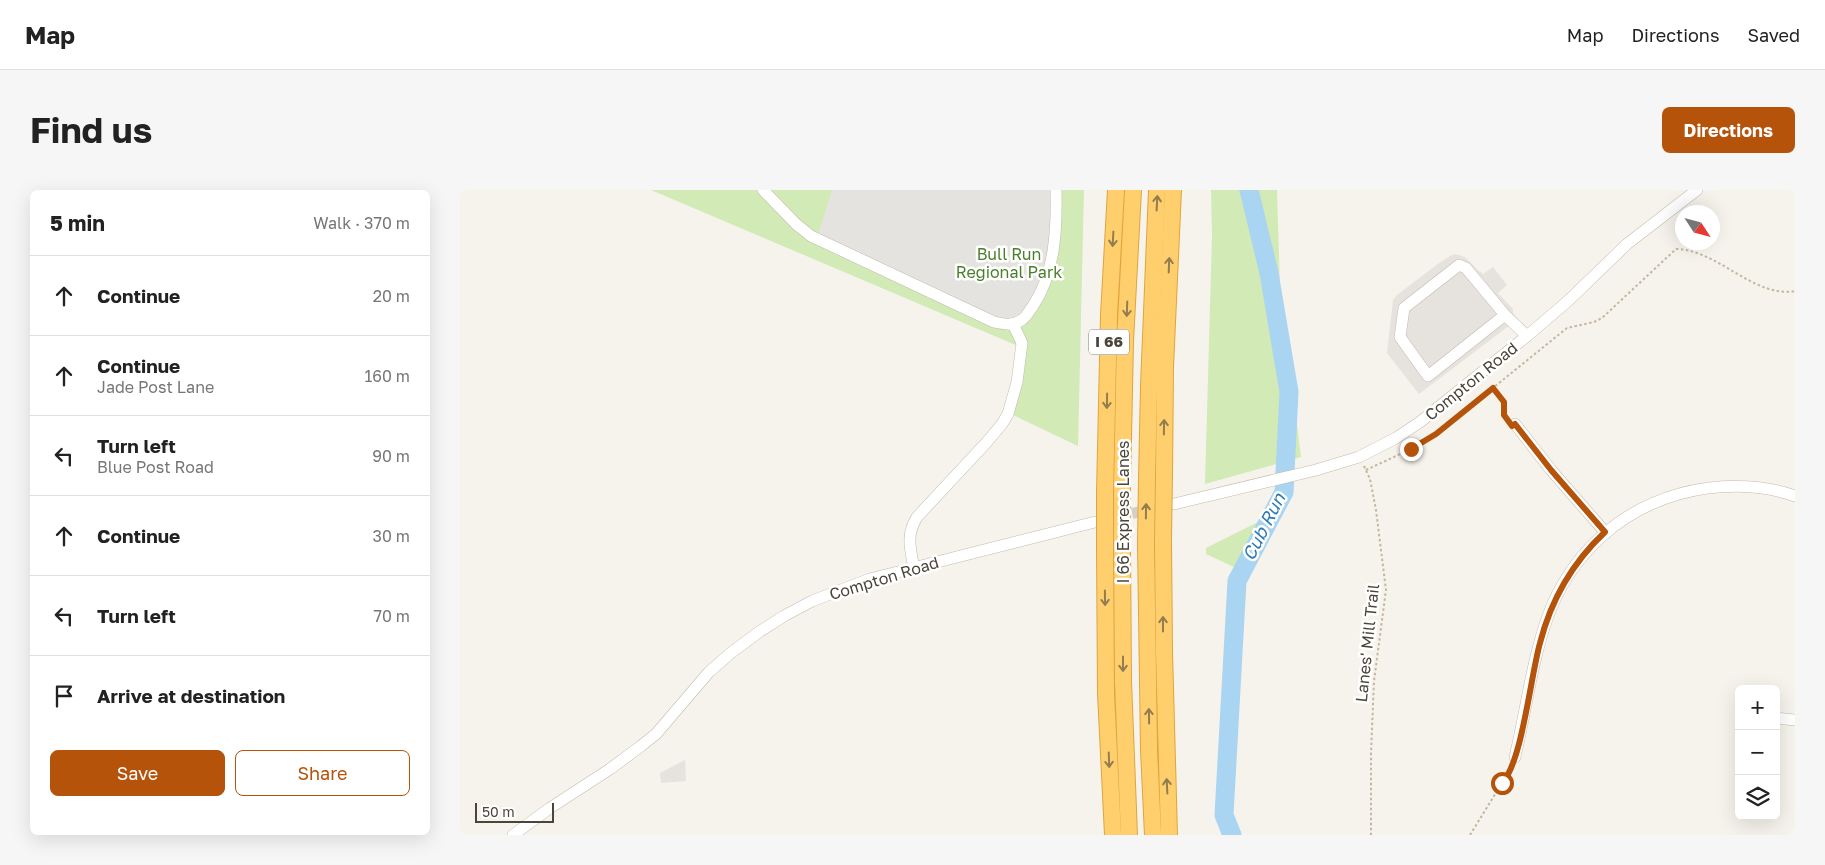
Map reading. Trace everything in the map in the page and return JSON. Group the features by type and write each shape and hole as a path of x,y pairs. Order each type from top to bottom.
{"highway":[{"name":"I 66","path":"1113,835 1106,693 1105,493 1109,324 1116,190"},
{"name":"I 66 Express Lanes","path":"1129,835 1123,681 1122,488 1132,190"},
{"name":"I 66 Express Lanes","path":"1153,835 1149,740 1146,544 1149,386 1157,190"},
{"path":"1169,835 1165,727 1163,540 1165,367 1173,190"}],"street":[{"path":"763,190 796,224 812,236 994,322 1006,324 1013,324 1021,320 1029,311 1035,302 1047,273 1054,237 1056,190"},
{"name":"Compton Road","path":"1174,504 1316,470 1359,457 1396,438 1420,422 1526,336 1569,300 1627,244 1697,190"},
{"path":"1505,315 1428,376 1400,337 1404,308 1459,265 1466,268 1505,315 1526,336"},
{"path":"914,568 910,547 912,526 986,443 1008,414 1017,382 1022,343 1013,324"},
{"path":"1515,424 1551,470 1605,532"},
{"path":"1515,757 1548,615 1560,590 1574,568 1605,532 1642,508 1690,491 1740,486 1766,489 1795,496"},
{"name":"Compton Road","path":"513,835 550,808 610,769 656,734 709,672 758,632 784,616 812,601 844,588 914,568 1095,522"},
{"path":"1780,718 1795,720"}],"path":[{"path":"1366,470 1411,449 1436,434 1566,328 1594,322 1602,318 1676,249 1684,249 1704,255 1751,282 1775,290 1795,291"},
{"path":"1493,388 1504,402 1504,415 1512,426 1515,424"},
{"name":"Lanes' Mill Trail","path":"1359,457 1370,479 1376,510 1386,590 1374,681 1371,753 1371,835"},
{"path":"1470,835 1508,776 1515,757"}],"shaded area":[{"path":"832,190 1056,190 1055,237 1029,311 1007,325 817,238"},
{"path":"1455,254 1465,257 1483,274 1493,267 1507,285 1498,293 1513,309 1513,313 1518,319 1419,394 1387,353 1393,300 1439,263"},
{"path":"685,760 686,781 661,783 660,773"}],"green space":[{"name":"Bull Run Regional Park","path":"651,190 1084,190 1078,446 1011,414 1023,348"},
{"path":"1211,190 1277,190 1280,289 1301,457 1205,484 1212,236"},
{"path":"1268,517 1247,573 1206,554 1206,548"}],"waterway":[{"name":"Cub Run","path":"1232,835 1224,815 1237,581 1284,492 1289,392 1269,273 1249,190"}],"tunnel":[{"path":"1116,517 1152,509"}],"route":[{"path":"1411,449 1436,434 1493,388 1504,402 1504,415 1512,426 1515,424 1551,470 1605,532 1574,568 1560,590 1548,615 1515,757 1508,776 1502,783"}]}
